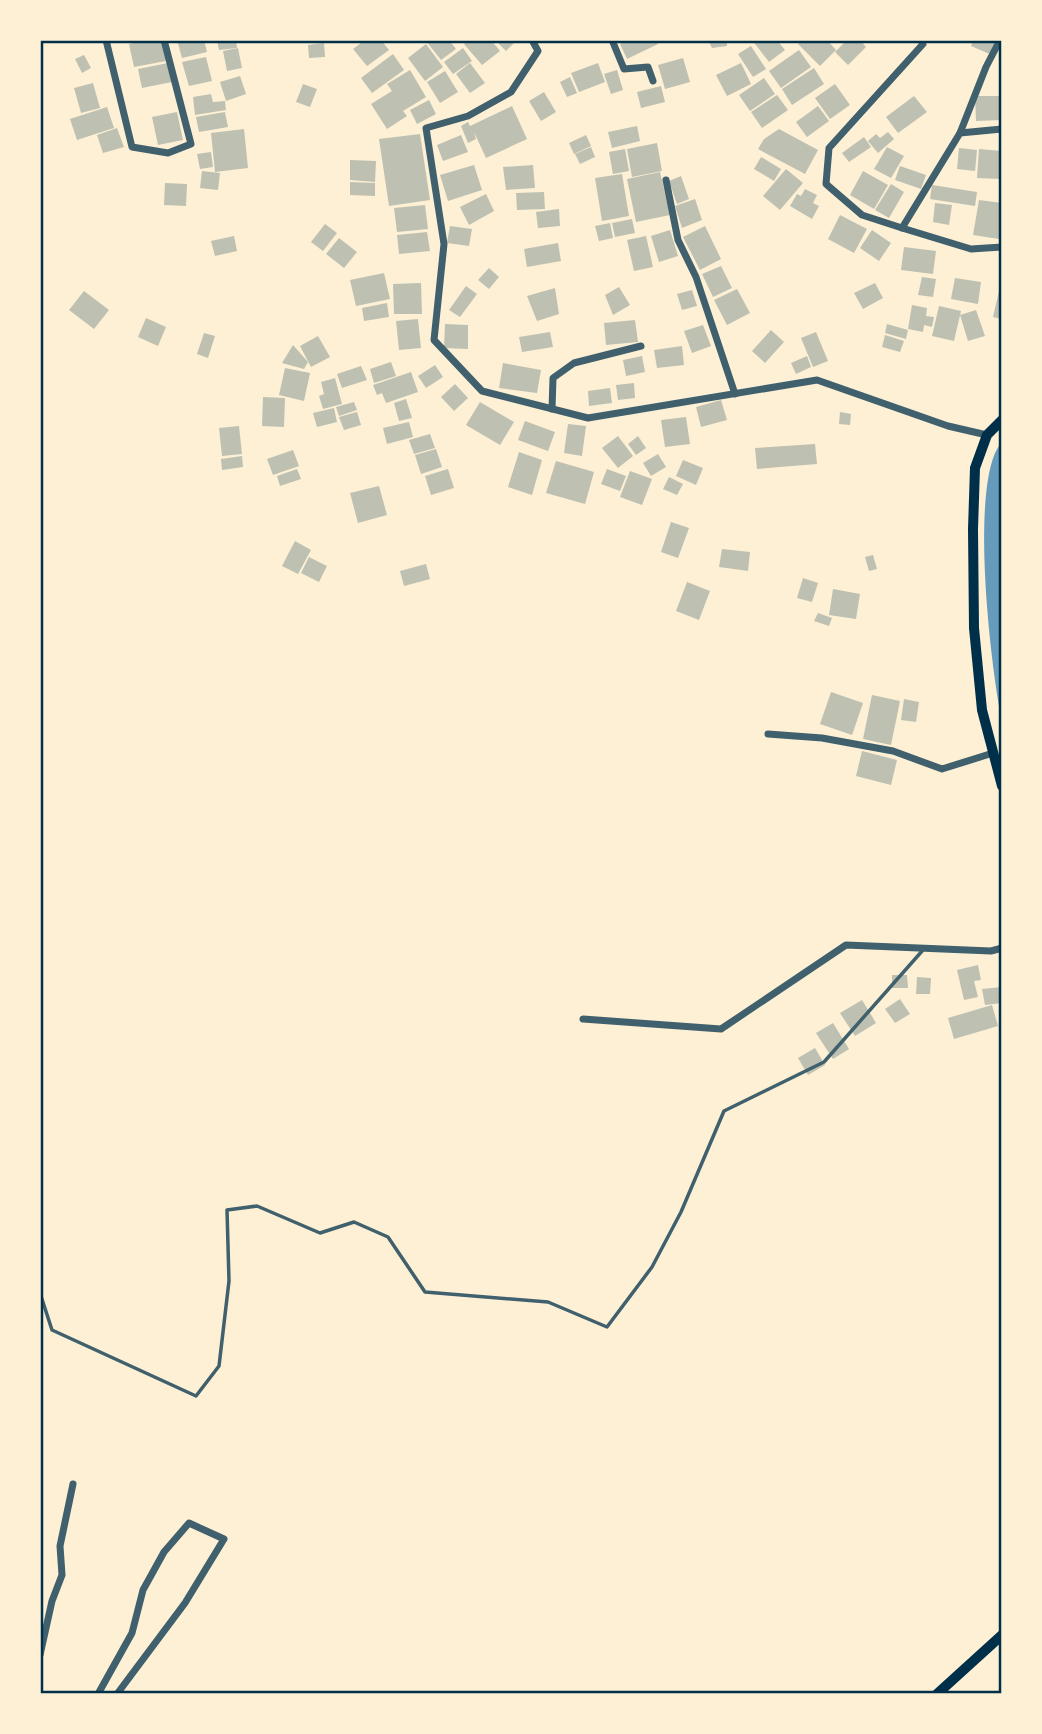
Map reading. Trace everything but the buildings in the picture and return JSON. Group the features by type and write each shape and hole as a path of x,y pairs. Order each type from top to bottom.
{"main road":[{"path":"1002,420 987,435 975,468 974,628 982,710 1002,786"},
{"path":"937,1694 1002,1635"}],"street":[{"path":"106,40 132,147 168,153 191,144 163,40"},
{"path":"532,40 538,51 511,92 468,116 426,128 444,244 434,340 482,391 588,418 817,380 948,426 987,435"},
{"path":"612,40 625,69 648,67 653,81"},
{"path":"921,40 923,44 915,54 829,148 826,184 862,215 971,249 1002,247"},
{"path":"902,228 960,133 986,67 1000,40"},
{"path":"960,133 1002,129"},
{"path":"666,180 678,240 696,277 735,394"},
{"path":"552,409 553,378 574,363 641,346"},
{"path":"768,734 822,738 893,751 942,769 993,753"},
{"path":"583,1019 721,1029 846,945 991,951 1002,948"},
{"path":"40,1655 52,1601 62,1575 60,1546 73,1484"},
{"path":"98,1694 132,1633 143,1590 164,1552 189,1523 224,1539 185,1603 117,1694"}],"lane":[{"path":"40,1293 52,1330 196,1396 219,1366 229,1281 227,1210 257,1206 320,1233 354,1222 388,1237 425,1292 548,1302 607,1327 652,1267 681,1212 723,1111 824,1062 925,948"}],"water":[{"path":"1002,442 1002,722 988,620 984,533 986,494 992,462"}]}
